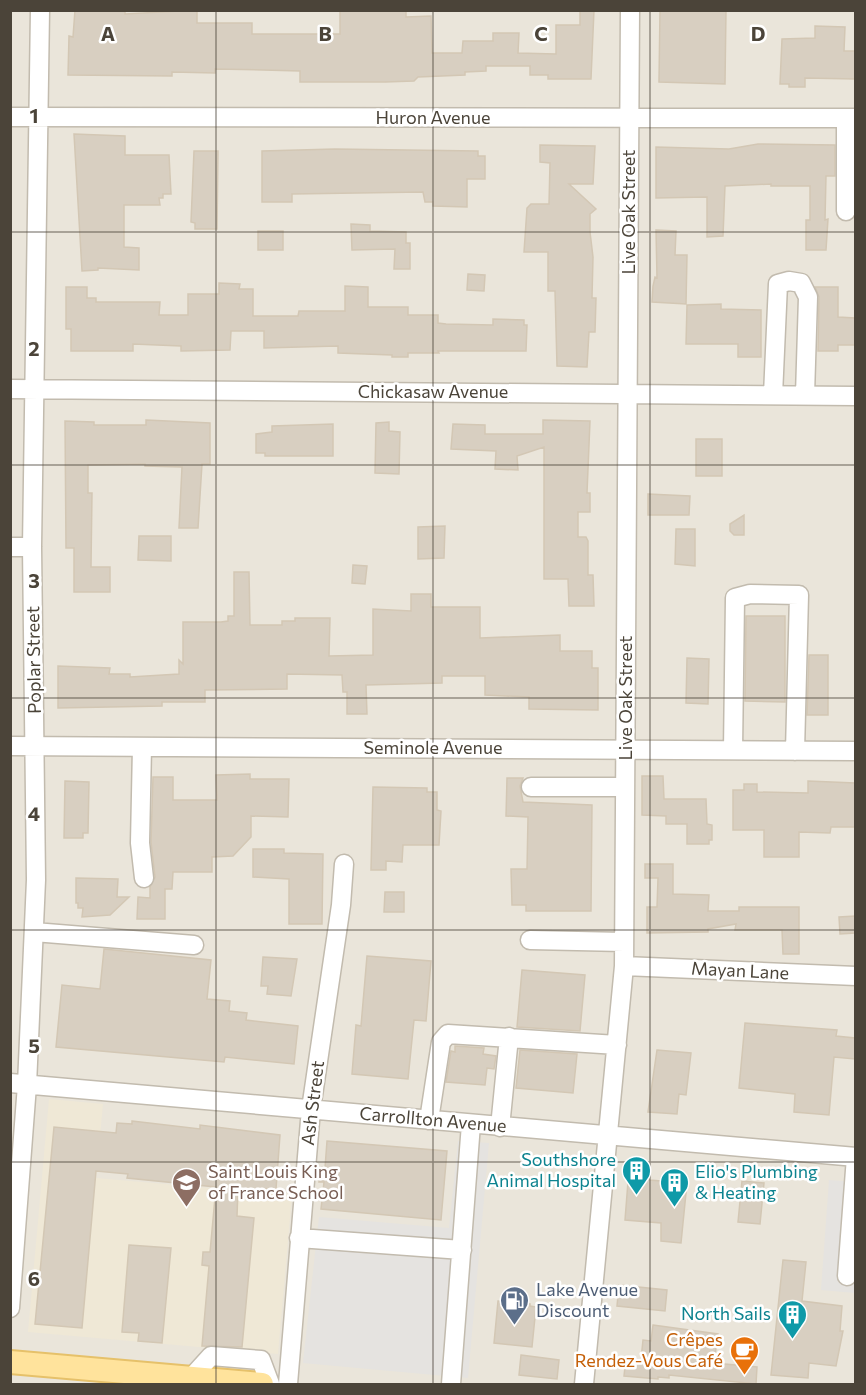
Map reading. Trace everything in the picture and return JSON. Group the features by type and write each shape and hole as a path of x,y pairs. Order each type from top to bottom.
{"main road":[{"path":"10,1362 262,1384"}],"street":[{"name":"Poplar Street","path":"10,1308 19,1084 34,932 36,879 32,547 40,10"},
{"name":"Live Oak Street","path":"584,1384 624,966 630,10"},
{"name":"Huron Avenue","path":"10,117 851,118"},
{"path":"846,211 851,118"},
{"path":"772,395 778,284 795,280 801,283 808,297 806,395"},
{"name":"Chickasaw Avenue","path":"10,389 855,396"},
{"path":"10,547 32,547"},
{"path":"733,750 735,598 750,594 799,595 795,751"},
{"name":"Seminole Avenue","path":"10,746 855,751"},
{"path":"142,747 140,843 144,878"},
{"path":"531,787 625,787"},
{"name":"Ash Street","path":"288,1384 311,1109 344,864"},
{"path":"34,932 194,945"},
{"path":"530,940 624,942"},
{"name":"Mayan Lane","path":"624,966 855,976"},
{"path":"429,1120 441,1042 448,1034 617,1045"},
{"path":"500,1127 509,1037"},
{"name":"Carrollton Avenue","path":"19,1084 855,1157"},
{"path":"451,1384 471,1124"},
{"path":"846,1276 855,1157"},
{"path":"299,1238 462,1250"},
{"path":"191,1378 211,1356 261,1360 270,1384"}],"shaded area":[{"path":"11,11 855,11 855,1384 11,1384"},
{"path":"49,1099 103,1104 96,1178 292,1195 278,1354 28,1332"},
{"path":"458,1141 489,1143 468,1378 303,1363 319,1217 449,1228"},
{"path":"829,1180 855,1182 855,1293 821,1290"}],"building":[{"path":"75,10 125,10 125,14 197,10 197,23 252,23 252,34 340,34 340,10 406,10 406,17 431,16 432,53 462,53 463,41 493,41 493,33 519,33 518,53 556,54 556,25 580,25 580,10 594,10 591,79 548,79 548,75 530,75 530,66 486,66 486,71 465,72 465,75 418,77 414,81 385,82 300,82 300,71 263,70 215,69 215,73 172,72 172,76 68,75 69,36 73,37"},
{"path":"660,10 726,10 725,84 659,82"},
{"path":"815,26 845,27 844,51 855,51 855,79 805,78 805,87 789,87 789,84 780,84 782,39 815,38"},
{"path":"74,134 125,136 125,155 169,155 171,194 163,194 163,198 159,198 160,205 124,205 124,247 139,248 139,270 98,268 98,270 82,271"},
{"path":"758,144 835,145 835,176 826,176 825,220 828,219 826,250 806,250 806,220 810,220 810,186 771,186 771,184 725,186 723,236 707,237 707,197 656,198 656,147 729,149"},
{"path":"540,145 595,146 593,184 569,184 596,209 590,214 593,257 592,298 596,298 595,332 589,332 587,367 557,366 555,291 548,291 548,252 524,252 527,208 531,204 549,204 550,163 540,162"},
{"path":"335,149 478,151 478,156 485,156 485,179 467,179 467,207 433,206 433,202 425,202 423,192 292,194 292,202 262,202 262,151"},
{"path":"194,151 218,151 217,229 195,229 195,223 191,222"},
{"path":"351,224 370,225 370,231 406,232 406,243 410,243 410,269 394,269 395,249 352,250"},
{"path":"656,230 676,231 675,255 687,255 686,304 652,302 653,286 655,277 657,278"},
{"path":"258,231 283,231 283,250 258,250"},
{"path":"468,274 485,275 484,291 467,290"},
{"path":"219,283 240,284 239,289 253,289 253,316 298,316 299,311 345,311 345,286 368,287 368,307 408,307 408,315 438,315 438,323 493,325 493,319 524,320 524,325 527,325 526,351 438,351 439,353 408,353 408,357 392,357 392,355 338,353 338,346 264,348 264,331 231,331 230,350 181,351 181,346 133,344 133,351 71,351 71,329 66,329 66,287 87,287 87,298 96,298 96,302 160,302 159,315 188,315 188,294 219,294"},
{"path":"815,287 838,287 838,317 855,318 855,345 838,345 838,351 818,351 819,297"},
{"path":"721,304 721,309 761,310 761,357 738,357 738,344 686,344 687,305"},
{"path":"146,420 210,423 210,464 202,464 198,528 179,528 182,467 145,466 145,464 88,465 88,493 92,493 91,567 110,567 110,592 74,592 74,548 66,548 65,421 94,422 94,425 146,425"},
{"path":"543,420 590,421 587,493 590,493 590,512 578,512 578,537 586,537 588,541 588,575 593,575 594,606 569,606 568,579 544,579 544,447 517,456 518,470 495,469 496,451 451,449 453,424 485,425 485,434 543,434"},
{"path":"389,422 389,431 400,432 399,474 375,473 376,423"},
{"path":"333,424 333,456 265,456 265,453 256,453 256,434 272,432 272,426"},
{"path":"696,439 722,439 722,476 696,476"},
{"path":"648,494 690,496 689,515 648,515"},
{"path":"744,515 744,535 734,535 730,531 730,524"},
{"path":"445,526 444,558 418,559 418,527"},
{"path":"676,529 695,529 695,566 675,564"},
{"path":"139,536 171,536 171,561 138,560"},
{"path":"353,565 367,566 365,584 352,583"},
{"path":"234,572 249,572 250,625 282,625 282,621 295,621 295,618 330,618 329,656 373,655 373,609 411,611 411,594 431,594 431,607 480,607 480,638 560,635 560,651 592,651 592,668 598,668 598,710 529,709 529,697 485,695 485,676 442,676 442,683 366,685 367,714 347,714 347,692 343,692 342,675 287,674 287,689 205,690 205,702 162,702 162,706 58,708 58,666 110,668 109,674 130,674 130,677 179,674 179,660 183,664 183,622 221,622 228,621 228,616 234,616"},
{"path":"746,616 785,616 785,702 745,701"},
{"path":"809,655 828,655 828,715 807,715"},
{"path":"687,658 709,659 708,704 686,703"},
{"path":"250,774 250,779 289,779 288,817 251,816 251,837 233,856 212,857 212,872 173,872 172,889 165,889 165,919 137,919 138,897 150,898 150,887 155,877 151,842 153,777 173,777 173,800 217,800 216,775"},
{"path":"642,776 663,776 664,799 706,799 707,824 712,825 712,840 709,840 709,844 687,844 687,824 666,824 666,816 642,815"},
{"path":"507,778 523,778 520,786 523,802 592,805 591,911 526,911 526,905 512,905 511,869 527,869 528,817 506,816"},
{"path":"65,781 89,782 88,833 83,833 83,838 64,838"},
{"path":"808,781 855,783 855,827 831,827 830,833 799,832 799,857 764,857 764,830 733,830 733,790 744,790 744,784 757,784 757,792 808,793"},
{"path":"373,787 427,788 427,792 437,792 437,810 441,811 439,845 403,845 402,862 386,861 386,870 371,870"},
{"path":"253,849 284,849 284,853 323,854 322,924 289,924 289,879 253,877"},
{"path":"645,864 673,864 673,894 709,895 708,911 739,911 739,907 799,907 799,954 783,954 782,930 735,930 736,924 708,929 708,932 647,933 647,907 657,907 658,878 645,878"},
{"path":"76,878 118,879 117,897 129,897 110,915 82,917 83,908 78,908 78,903 76,903"},
{"path":"385,892 404,892 404,912 384,912"},
{"path":"855,916 855,933 840,934 839,917"},
{"path":"104,949 211,960 207,999 230,1001 229,1011 247,1013 246,1020 298,1026 294,1064 225,1057 224,1062 56,1047 62,985 100,989"},
{"path":"367,956 431,961 426,1021 414,1020 408,1079 352,1074 356,1025 361,1026"},
{"path":"263,957 297,959 291,996 267,994 268,986 261,986"},
{"path":"522,970 585,975 580,1031 517,1027"},
{"path":"745,1023 837,1030 836,1036 855,1038 855,1059 834,1057 829,1115 794,1112 795,1094 739,1088"},
{"path":"455,1046 484,1048 483,1054 496,1056 494,1069 487,1068 485,1085 446,1082 451,1051 455,1052"},
{"path":"520,1050 577,1054 573,1093 516,1088"},
{"path":"657,1050 691,1053 686,1095 679,1094 677,1114 648,1112"},
{"path":"132,1121 200,1129 200,1125 280,1135 276,1189 238,1189 237,1216 254,1218 242,1347 202,1346 209,1266 202,1265 203,1252 210,1252 216,1187 127,1178 128,1174 96,1171 82,1328 35,1324 54,1127 116,1133 117,1123 132,1124"},
{"path":"327,1141 447,1151 441,1220 321,1209 324,1182 319,1182 320,1167 325,1168"},
{"path":"629,1169 650,1171 649,1180 687,1183 681,1243 661,1241 661,1223 625,1220"},
{"path":"742,1181 764,1183 760,1224 738,1222"},
{"path":"129,1245 171,1248 162,1343 138,1341 139,1333 122,1332"},
{"path":"783,1260 806,1262 802,1301 842,1306 840,1331 843,1331 836,1366 809,1363 808,1378 771,1375"},
{"path":"619,1285 667,1290 665,1311 617,1306"},
{"name":"Lake Avenue Discount","path":"498,1301 530,1304 536,1307 532,1347 494,1343"},
{"path":"653,1325 718,1334 714,1363 757,1367 756,1384 669,1375 669,1378 658,1377 658,1379 624,1376 626,1358 641,1359 643,1340 651,1341"},
{"path":"521,1355 559,1360 557,1379 519,1375"}],"place":[{"name":"Southshore Animal Hospital","path":"637,1196"},
{"name":"Saint Louis King of France School","path":"187,1208"},
{"name":"Elio's Plumbing & Heating","path":"674,1208"},
{"name":"Lake Avenue Discount","path":"515,1326"},
{"name":"North Sails","path":"792,1340"},
{"name":"Crêpes Rendez-Vous Café","path":"744,1376"}]}
